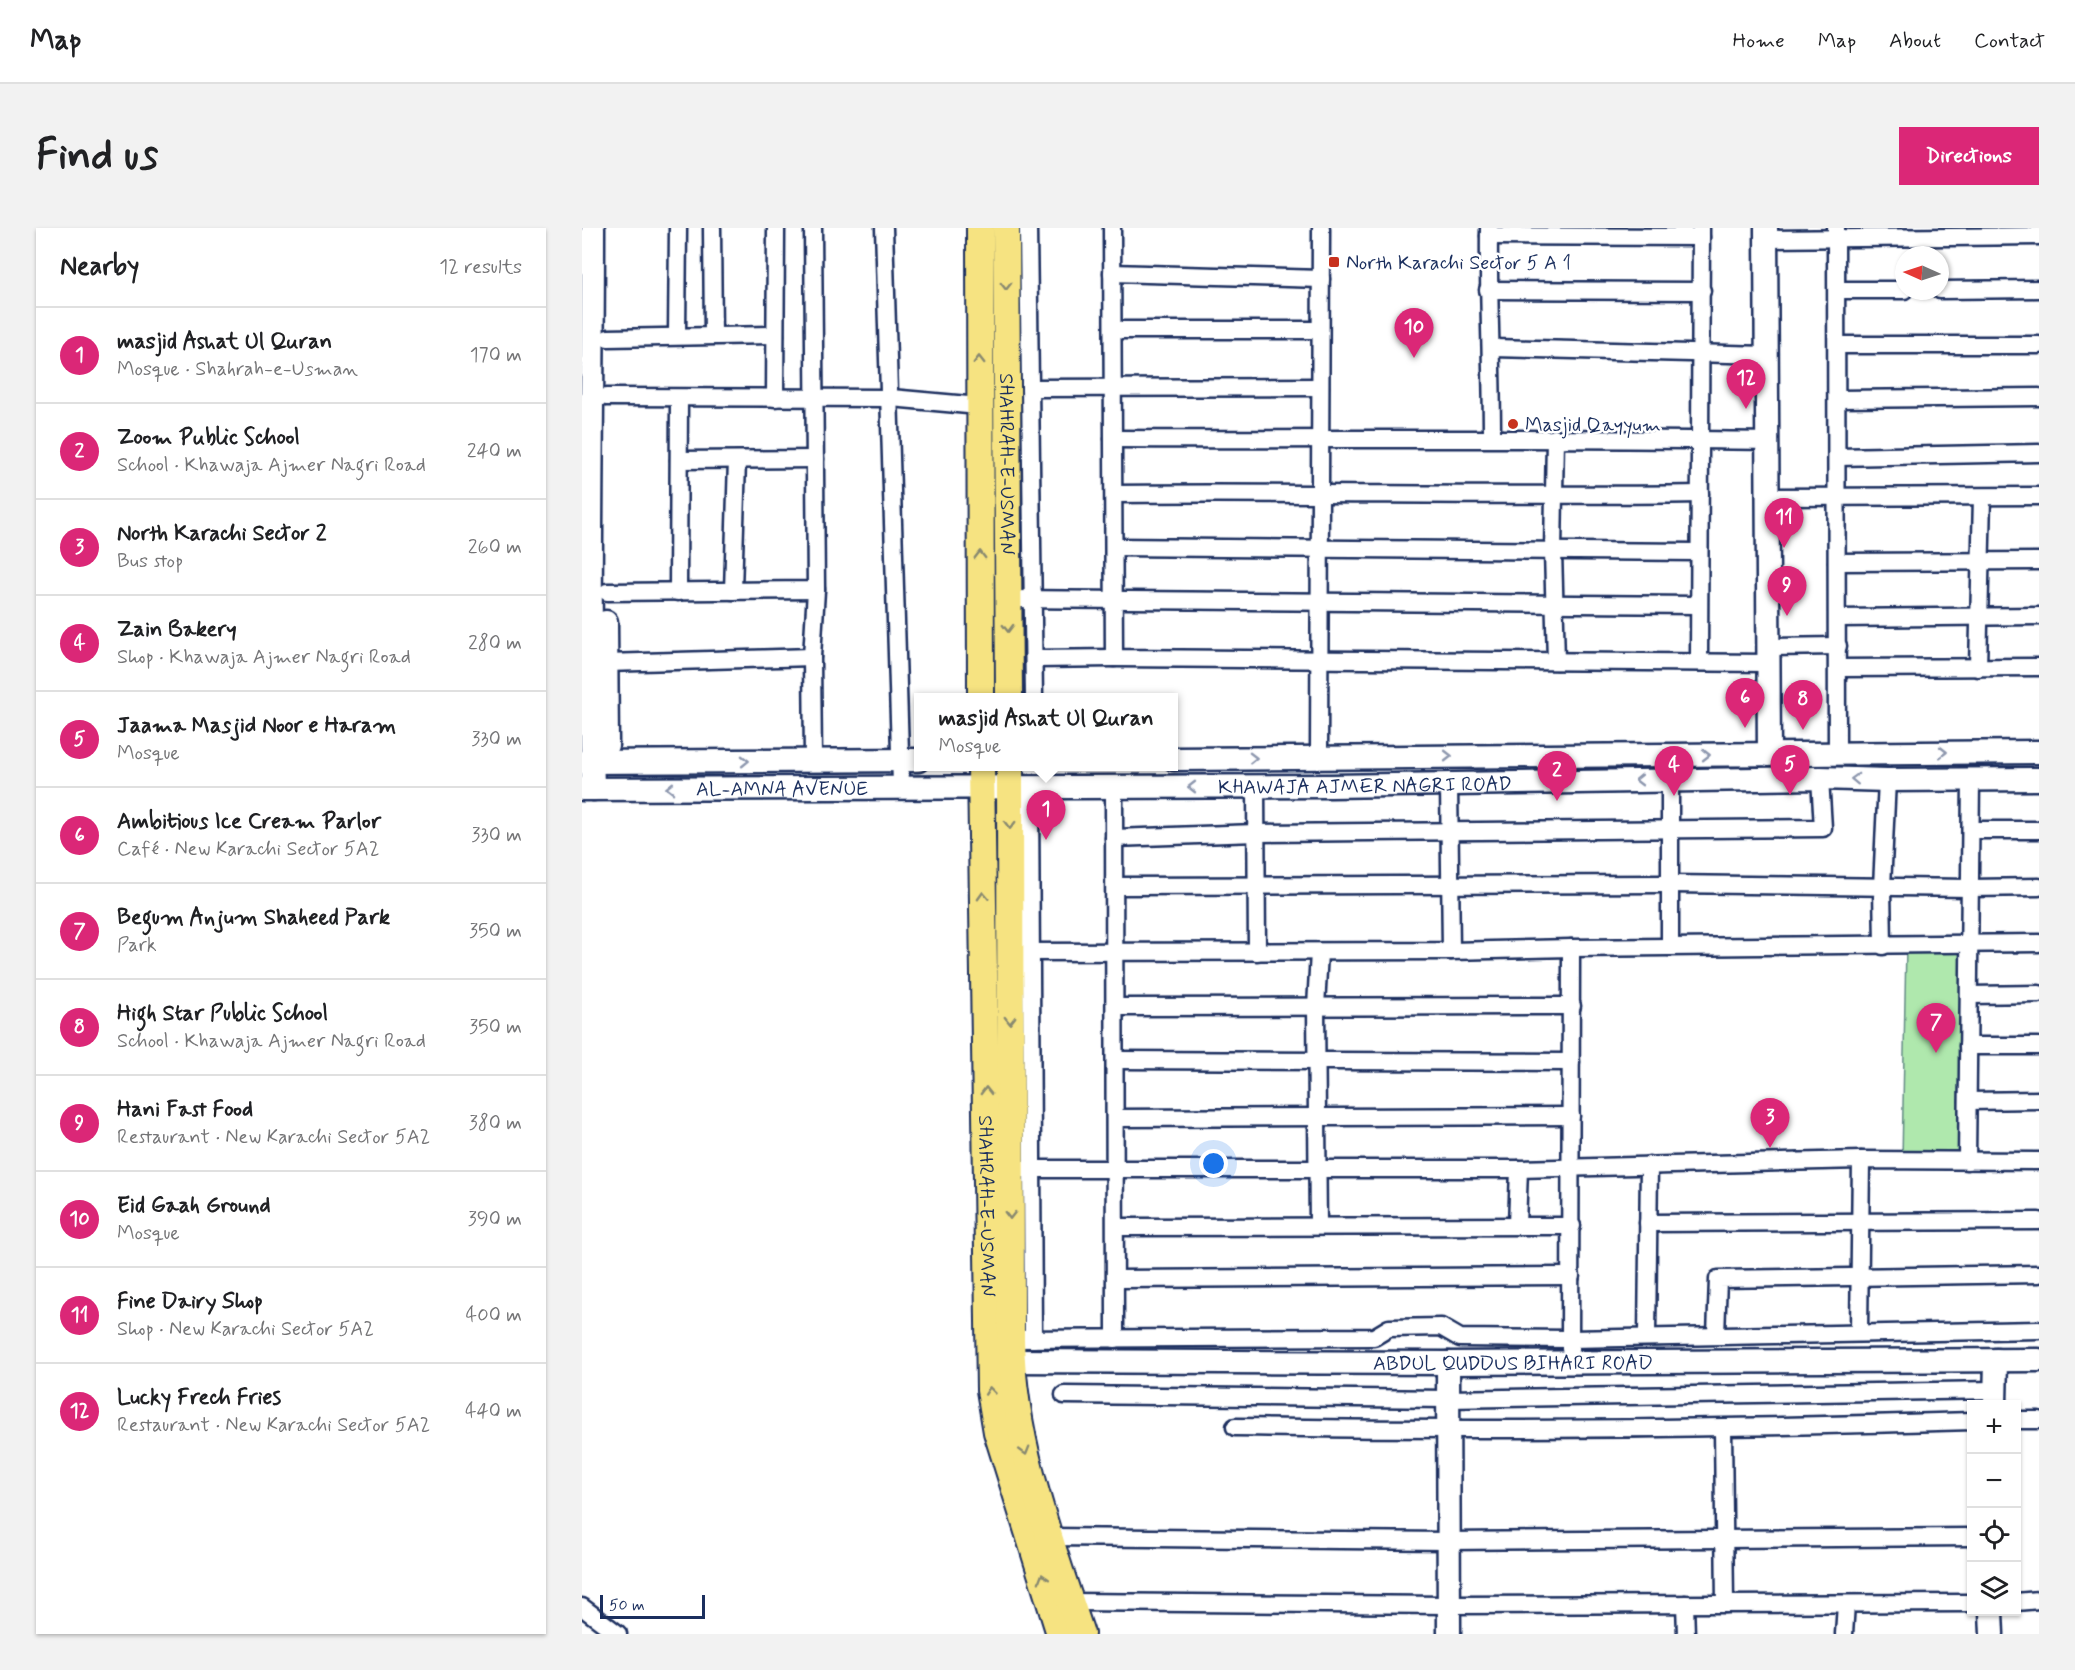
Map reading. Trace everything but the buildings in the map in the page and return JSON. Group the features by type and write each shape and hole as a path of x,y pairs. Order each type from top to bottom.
{"main road":[{"path":"594,789 593,598 606,397 608,228"},
{"name":"SHAHRAH-E-USMAN","path":"980,228 981,693"},
{"name":"SHAHRAH-E-USMAN","path":"1006,228 1009,693"},
{"path":"1766,234 1769,755"},
{"path":"589,240 586,488 593,598"},
{"path":"1916,752 1917,780"},
{"name":"KHAWAJA AJMER NAGRI ROAD","path":"1178,759 2039,752"},
{"path":"1570,756 1571,781"},
{"path":"1220,758 1221,787"},
{"path":"594,763 910,760"},
{"name":"SHAHRAH-E-USMAN","path":"981,777 985,944 1006,1348 1019,1426 1050,1537 1081,1634"},
{"name":"KHAWAJA AJMER NAGRI ROAD","path":"981,777 1114,787 1449,784 1670,779 2039,779"},
{"name":"AL-AMNA AVENUE","path":"594,789 901,785 981,777"},
{"name":"SHAHRAH-E-USMAN","path":"1017,781 1021,951 1021,1170 997,1432 1060,1634"},
{"name":"ABDUL QUDDUS BIHARI ROAD","path":"1006,1348 1448,1363 1570,1350 2039,1360"},
{"path":"1995,1397 1996,1360"},
{"path":"1448,1363 1449,1634"},
{"path":"1991,1616 1992,1634"}],"street":[{"path":"677,336 678,228"},
{"path":"712,228 713,335"},
{"path":"775,398 776,228"},
{"path":"813,228 816,590 812,657 813,760"},
{"path":"884,228 910,760 901,785"},
{"path":"1028,228 1034,693"},
{"path":"1112,228 1114,658"},
{"path":"1319,756 1321,228"},
{"path":"1492,437 1492,348 1488,290 1489,232 1701,232 1703,352 1698,552 1699,662"},
{"path":"1836,233 1837,753"},
{"path":"1766,234 2039,236"},
{"path":"1112,273 1321,279"},
{"path":"1949,290 2039,289"},
{"path":"1488,290 1702,291"},
{"path":"1837,290 1895,290"},
{"path":"1113,330 1320,330"},
{"path":"608,338 775,335"},
{"path":"1837,345 2039,345"},
{"path":"1492,348 1767,355"},
{"path":"1030,388 1320,387"},
{"path":"606,397 891,398 979,406"},
{"path":"1837,399 2039,397"},
{"path":"678,592 679,398"},
{"path":"1113,439 1320,440 1492,437 1768,441"},
{"path":"1555,438 1556,496 1553,551 1556,662"},
{"path":"1837,457 2039,453"},
{"path":"679,460 815,459"},
{"path":"733,591 737,460"},
{"path":"1114,494 1320,492 1556,496 1700,494"},
{"path":"1768,497 2039,496"},
{"path":"1978,668 1982,497"},
{"path":"1114,547 1698,552"},
{"path":"1838,562 2039,561"},
{"path":"593,598 678,592 816,590"},
{"path":"1008,599 1698,605"},
{"path":"1838,618 2039,616"},
{"path":"1034,659 1699,662 1838,646"},
{"path":"592,659 812,657"},
{"path":"1838,668 2039,667"},
{"path":"1114,838 1256,833 1823,828 1820,778"},
{"path":"1670,779 1670,947"},
{"path":"1967,1161 1971,779"},
{"path":"1883,946 1882,887 1887,780"},
{"path":"1449,784 1451,951"},
{"path":"1256,786 1257,952"},
{"path":"1114,787 1117,1118 1115,1340"},
{"path":"1971,830 2039,830"},
{"path":"1115,886 1670,884 2039,887"},
{"path":"1021,951 1319,952 2039,944"},
{"path":"1570,948 1572,1006 1570,1350"},
{"path":"1318,1225 1316,1007 1319,952"},
{"path":"1969,995 2039,994"},
{"path":"1115,1006 1572,1006"},
{"path":"1968,1046 2039,1046"},
{"path":"1116,1060 1571,1062"},
{"path":"1968,1101 2039,1100"},
{"path":"1117,1118 1571,1116"},
{"path":"1021,1170 1318,1167 1519,1169 1860,1160 2039,1161"},
{"path":"1859,1332 1860,1160"},
{"path":"1647,1336 1649,1165"},
{"path":"1517,1225 1519,1169"},
{"path":"1648,1223 2039,1221"},
{"path":"1117,1227 1572,1226"},
{"path":"1716,1335 1718,1279 2039,1274"},
{"path":"1117,1279 1571,1276"},
{"path":"1006,1348 1115,1340 1374,1338 1389,1328 1441,1327 1460,1338 1570,1350 1647,1336 2039,1330"},
{"path":"1064,1395 1448,1399 1995,1397"},
{"path":"2021,1420 2039,1420"},
{"path":"1235,1427 1448,1431 1723,1429 1967,1421"},
{"path":"1723,1429 1725,1604"},
{"path":"1050,1537 1447,1541 1967,1537"},
{"path":"2021,1602 2039,1600"},
{"path":"1070,1602 1449,1605 1967,1603"},
{"path":"1685,1604 1686,1634"},
{"path":"1844,1634 1846,1604"},
{"path":"582,1607 618,1634"}],"green space":[{"path":"1906,946 1969,946 1967,1161 1902,1160"}],"place":[{"name":"North Karachi Sector 5 A 1","path":"1334,262"},
{"name":"Eid Gaah Ground","path":"1414,358"},
{"name":"Lucky Frech Fries","path":"1746,409"},
{"name":"Masjid Qayyum","path":"1513,424"},
{"name":"Fine Dairy Shop","path":"1784,548"},
{"name":"Hani Fast Food","path":"1787,616"},
{"name":"Ambitious Ice Cream Parlor","path":"1745,728"},
{"name":"High Star Public School","path":"1803,730"},
{"name":"Jaama Masjid Noor e Haram","path":"1790,795"},
{"name":"Zain Bakery","path":"1674,796"},
{"name":"Zoom Public School","path":"1557,801"},
{"name":"masjid Ashat Ul Quran","path":"1046,840"},
{"name":"Begum Anjum Shaheed Park","path":"1936,1053"},
{"name":"North Karachi Sector 2","path":"1770,1148"}]}
